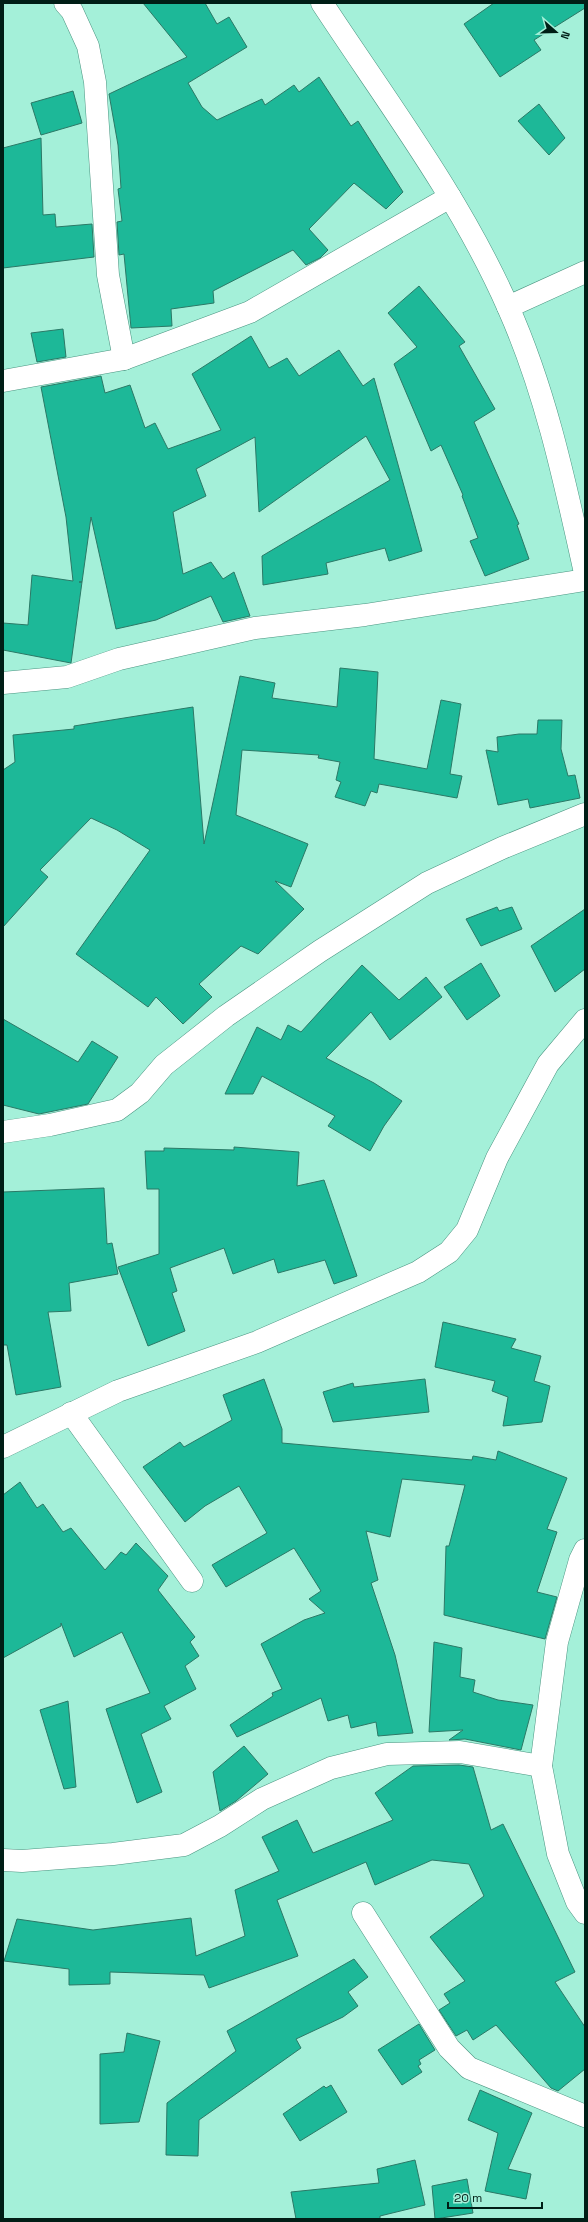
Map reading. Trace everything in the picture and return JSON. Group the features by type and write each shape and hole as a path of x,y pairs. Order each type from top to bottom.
{"street":[{"path":"65,3 72,11 88,46 95,82 108,275 124,359"},
{"path":"322,3 450,197 474,239 508,307 534,373 560,460 585,573"},
{"path":"3,381 124,359 250,312 450,197"},
{"path":"508,307 585,272"},
{"path":"3,683 67,677 119,659 256,628 365,615 585,580"},
{"path":"3,1132 50,1125 117,1110 140,1093 164,1065 226,1016 320,951 427,883 502,848 585,814"},
{"path":"3,1447 118,1390 257,1342 418,1272 449,1252 467,1230 497,1158 548,1064 585,1020"},
{"path":"71,1414 192,1580"},
{"path":"585,1550 580,1560 557,1642 545,1723 541,1766 558,1854 577,1902 585,1913"},
{"path":"3,1860 22,1861 112,1854 184,1844 220,1826 262,1799 331,1768 387,1754 460,1752 541,1766"},
{"path":"363,1913 449,2048 469,2068 585,2116"}],"building":[{"path":"143,3 205,3 217,24 229,17 247,47 188,83 202,107 217,120 262,99 265,105 294,85 299,92 319,77 351,126 358,121 403,192 386,209 354,183 309,229 328,250 320,258 306,265 293,250 213,291 214,303 171,309 172,326 131,328 124,254 119,255 117,222 122,221 118,189 121,188 118,145 109,94 187,57"},
{"path":"494,3 585,3 585,8 534,40 541,50 500,77 464,24"},
{"path":"73,91 82,123 41,135 31,103"},
{"path":"539,104 565,138 549,155 518,121"},
{"path":"41,138 43,215 55,214 56,227 92,224 94,257 3,268 3,148"},
{"path":"419,286 465,342 459,346 495,409 474,422 519,524 517,525 529,559 485,576 470,541 478,538 462,496 463,495 441,445 431,451 394,364 417,347 388,313"},
{"path":"63,329 66,357 37,362 31,333"},
{"path":"251,336 269,368 287,358 299,376 339,350 363,386 374,378 422,551 389,561 385,548 326,563 328,574 263,585 262,556 390,480 366,436 259,512 255,437 196,469 206,496 173,512 183,574 211,562 223,579 234,572 250,616 223,622 211,596 156,620 116,629 91,517 71,663 3,650 3,623 28,625 32,575 73,581 66,517 41,387 101,376 105,393 130,385 145,428 155,423 168,449 221,430 192,374"},
{"path":"340,668 378,672 374,759 427,769 441,700 461,704 450,774 462,776 457,798 379,784 377,793 371,791 365,806 335,797 341,782 336,780 340,762 318,758 319,755 242,750 236,815 308,844 291,887 275,881 304,909 258,954 241,946 199,984 212,997 183,1024 156,997 148,1007 76,954 150,850 117,830 91,818 40,870 48,877 3,927 3,770 15,762 13,735 74,729 74,726 193,707 204,844 240,676 275,683 272,698 337,707"},
{"path":"538,720 562,720 561,749 568,776 575,775 580,798 530,808 528,799 498,805 486,750 498,752 497,737 519,734 537,734"},
{"path":"497,907 499,911 512,907 522,929 481,946 466,919"},
{"path":"585,909 585,969 555,992 531,946"},
{"path":"481,963 500,996 467,1020 444,987"},
{"path":"362,965 399,1000 426,977 442,997 390,1040 371,1012 326,1058 374,1083 402,1101 384,1126 370,1151 328,1126 335,1116 262,1076 253,1094 225,1094 257,1027 281,1040 288,1025 301,1032"},
{"path":"3,1019 78,1062 92,1041 118,1057 88,1104 39,1114 3,1105"},
{"path":"234,1147 299,1152 297,1186 324,1180 357,1276 334,1284 325,1260 278,1273 274,1259 233,1274 224,1248 170,1268 177,1291 172,1293 185,1331 148,1346 118,1267 159,1254 159,1189 147,1189 145,1151 164,1151 164,1148 234,1150"},
{"path":"104,1188 107,1244 112,1243 118,1274 69,1283 71,1311 48,1312 61,1387 16,1395 7,1345 3,1345 3,1192"},
{"path":"443,1322 516,1339 511,1348 541,1356 534,1381 550,1386 542,1422 503,1426 508,1397 492,1391 495,1381 435,1367"},
{"path":"264,1379 282,1429 282,1443 472,1460 473,1456 496,1460 498,1451 567,1478 547,1529 557,1532 537,1592 557,1597 545,1639 444,1615 446,1546 449,1546 465,1485 402,1479 390,1537 366,1531 378,1580 371,1583 395,1655 413,1733 378,1736 376,1722 351,1728 348,1715 328,1721 321,1698 237,1737 230,1725 273,1696 272,1693 282,1689 261,1644 304,1620 325,1613 309,1599 321,1591 294,1548 226,1587 212,1565 267,1533 239,1486 205,1506 185,1522 143,1467 180,1442 184,1447 232,1420 223,1395"},
{"path":"425,1379 429,1412 333,1422 323,1392 353,1383 354,1387"},
{"path":"20,1482 37,1508 43,1504 63,1532 71,1528 105,1570 121,1552 126,1555 136,1543 168,1576 158,1590 195,1637 190,1642 199,1656 185,1666 196,1689 164,1706 171,1719 141,1734 162,1792 137,1803 106,1709 150,1693 122,1632 74,1657 61,1623 61,1626 3,1658 3,1495"},
{"path":"434,1642 462,1648 460,1677 475,1680 473,1692 498,1700 533,1705 521,1750 465,1739 449,1740 463,1730 429,1732"},
{"path":"68,1701 76,1787 64,1789 40,1710"},
{"path":"244,1746 268,1774 236,1801 220,1811 213,1772"},
{"path":"459,1765 473,1767 491,1830 503,1824 575,1972 555,1982 585,2027 585,2069 558,2091 551,2088 496,2025 473,2040 467,2030 456,2036 439,2010 450,2003 444,1994 465,1981 430,1937 484,1896 469,1864 432,1860 375,1885 366,1862 277,1900 298,1956 209,1988 204,1975 110,1972 110,1984 69,1985 69,1969 4,1961 17,1919 93,1930 191,1918 196,1956 245,1936 235,1890 279,1871 262,1837 297,1820 313,1853 393,1820 375,1793 413,1766"},
{"path":"354,1959 368,1977 348,1992 358,2006 343,2017 296,2039 301,2048 199,2120 198,2156 166,2155 167,2103 236,2051 227,2031"},
{"path":"419,2024 435,2050 419,2060 421,2064 418,2066 422,2072 402,2085 378,2050"},
{"path":"127,2033 160,2041 139,2122 100,2124 100,2054 124,2052"},
{"path":"331,2085 347,2112 300,2141 283,2114 324,2086 326,2088"},
{"path":"480,2090 532,2113 508,2169 531,2174 526,2199 485,2191 498,2133 468,2120"},
{"path":"415,2160 425,2205 380,2216 380,2219 296,2219 291,2192 379,2183 377,2169"},
{"path":"467,2179 473,2213 435,2219 432,2186"}]}
